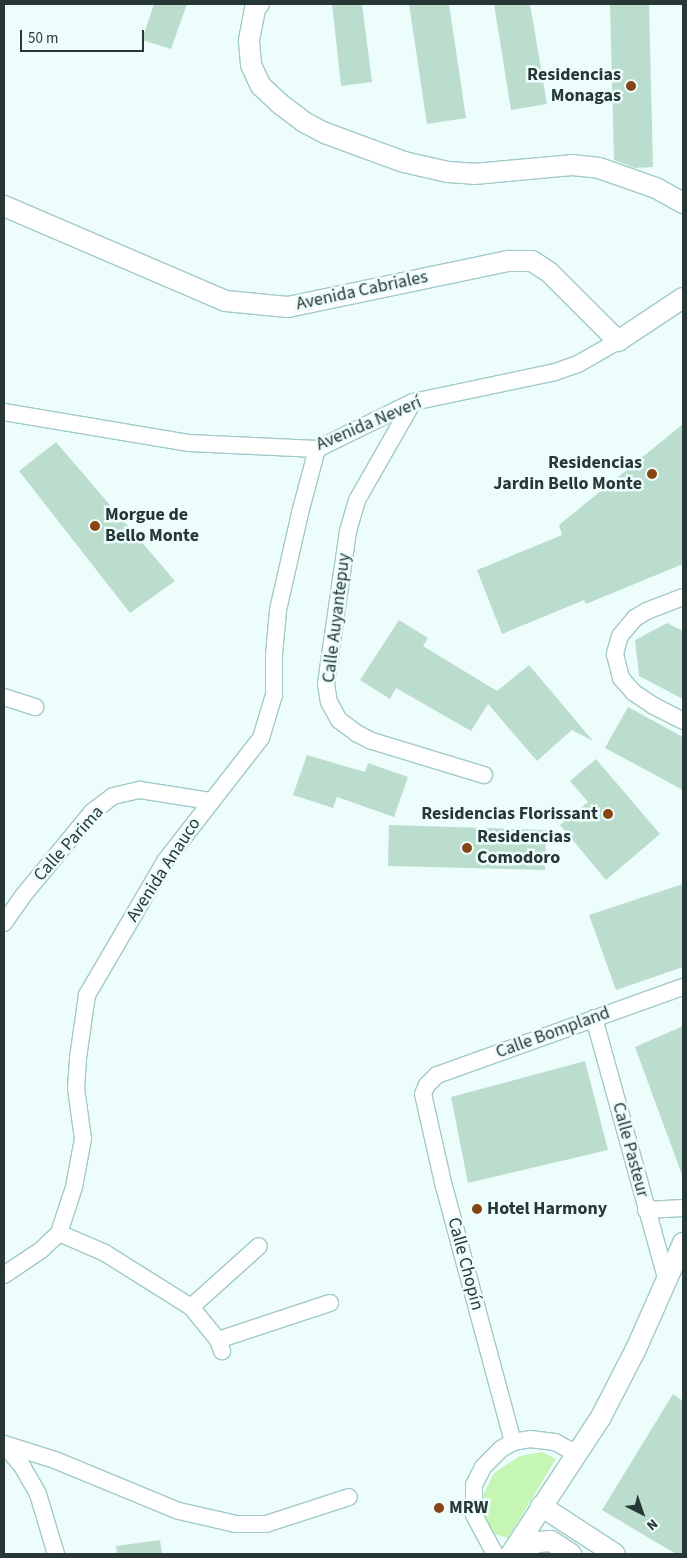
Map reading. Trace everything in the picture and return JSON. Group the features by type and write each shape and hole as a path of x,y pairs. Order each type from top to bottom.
{"street":[{"path":"259,4 255,10 249,41 250,64 261,86 298,117 325,133 404,162 448,172 474,174 572,165 599,168 656,188 683,203"},
{"name":"Avenida Cabriales","path":"4,206 226,301 288,307 509,261 532,261 549,272 618,341"},
{"name":"Avenida Neverí","path":"4,412 189,443 316,449 413,402 555,372 578,364 618,341 683,298"},
{"name":"Calle Auyantepuy","path":"413,402 358,500 348,531 326,684 329,702 339,720 372,742 484,775"},
{"name":"Avenida Anauco","path":"60,1233 74,1187 83,1139 76,1088 78,1058 87,995 166,860 210,801 261,738 274,695 274,655 278,610 316,449"},
{"path":"683,597 647,611 635,618 620,636 616,654 622,678 633,692 652,705 683,721"},
{"path":"4,697 35,707"},
{"name":"Calle Parima","path":"4,924 22,897 92,812 114,796 140,790 210,801"},
{"name":"Calle Bompland","path":"427,1085 437,1075 683,987"},
{"name":"Calle Pasteur","path":"594,1018 666,1282"},
{"name":"Calle Chopín","path":"427,1085 423,1094 444,1188 513,1442"},
{"path":"646,1210 683,1208"},
{"path":"4,1275 41,1250 60,1233 105,1253 191,1307 220,1345 330,1303"},
{"path":"511,1554 601,1417 683,1243"},
{"path":"191,1307 259,1246"},
{"path":"494,1554 474,1515 474,1485 483,1467 492,1456 513,1442 542,1440 555,1442 577,1454"},
{"path":"4,1445 55,1460 179,1511 236,1524 266,1524 349,1497"},
{"path":"4,1445 22,1466 38,1494 56,1554"},
{"path":"541,1506 615,1554"},
{"path":"511,1554 538,1542 551,1541 571,1554"}],"green space":[{"path":"542,1452 556,1459 508,1538 487,1532 480,1515 480,1501 494,1473 520,1456"}],"building":[{"path":"154,4 187,4 171,49 142,40"},
{"path":"332,4 362,4 372,82 341,86"},
{"path":"409,4 449,4 466,118 427,124"},
{"path":"494,4 530,4 547,104 511,110"},
{"name":"Residencias Monagas","path":"610,4 649,4 653,167 635,168 614,160"},
{"name":"Residencias Jardin Bello Monte","path":"683,424 683,564 586,604 584,600 502,634 477,570 562,535 559,525"},
{"name":"Morgue de Bello Monte","path":"56,442 175,581 130,613 19,471"},
{"path":"399,620 428,638 423,646 497,691 529,665 593,741 572,730 537,761 488,704 471,731 396,688 390,699 360,680"},
{"path":"667,623 683,631 683,699 639,676 635,640"},
{"path":"628,707 683,737 683,790 605,748"},
{"path":"307,755 365,772 368,763 408,777 394,817 337,797 333,808 293,795"},
{"name":"Residencias Florissant","path":"596,759 660,834 606,880 560,825 588,802 570,781"},
{"name":"Residencias Comodoro","path":"389,825 546,830 545,870 388,866"},
{"path":"683,884 683,967 616,990 589,915"},
{"path":"683,1026 683,1175 682,1175 635,1047"},
{"path":"585,1061 608,1150 468,1183 451,1097"},
{"path":"673,1394 683,1401 683,1554 676,1554 602,1510"},
{"path":"160,1540 162,1554 117,1554 116,1546"}],"place":[{"name":"Residencias Monagas","path":"631,86"},
{"name":"Residencias Jardin Bello Monte","path":"652,474"},
{"name":"Morgue de Bello Monte","path":"95,526"},
{"name":"Residencias Florissant","path":"608,814"},
{"name":"Residencias Comodoro","path":"467,848"},
{"name":"Hotel Harmony","path":"477,1209"},
{"name":"MRW","path":"439,1508"}]}
